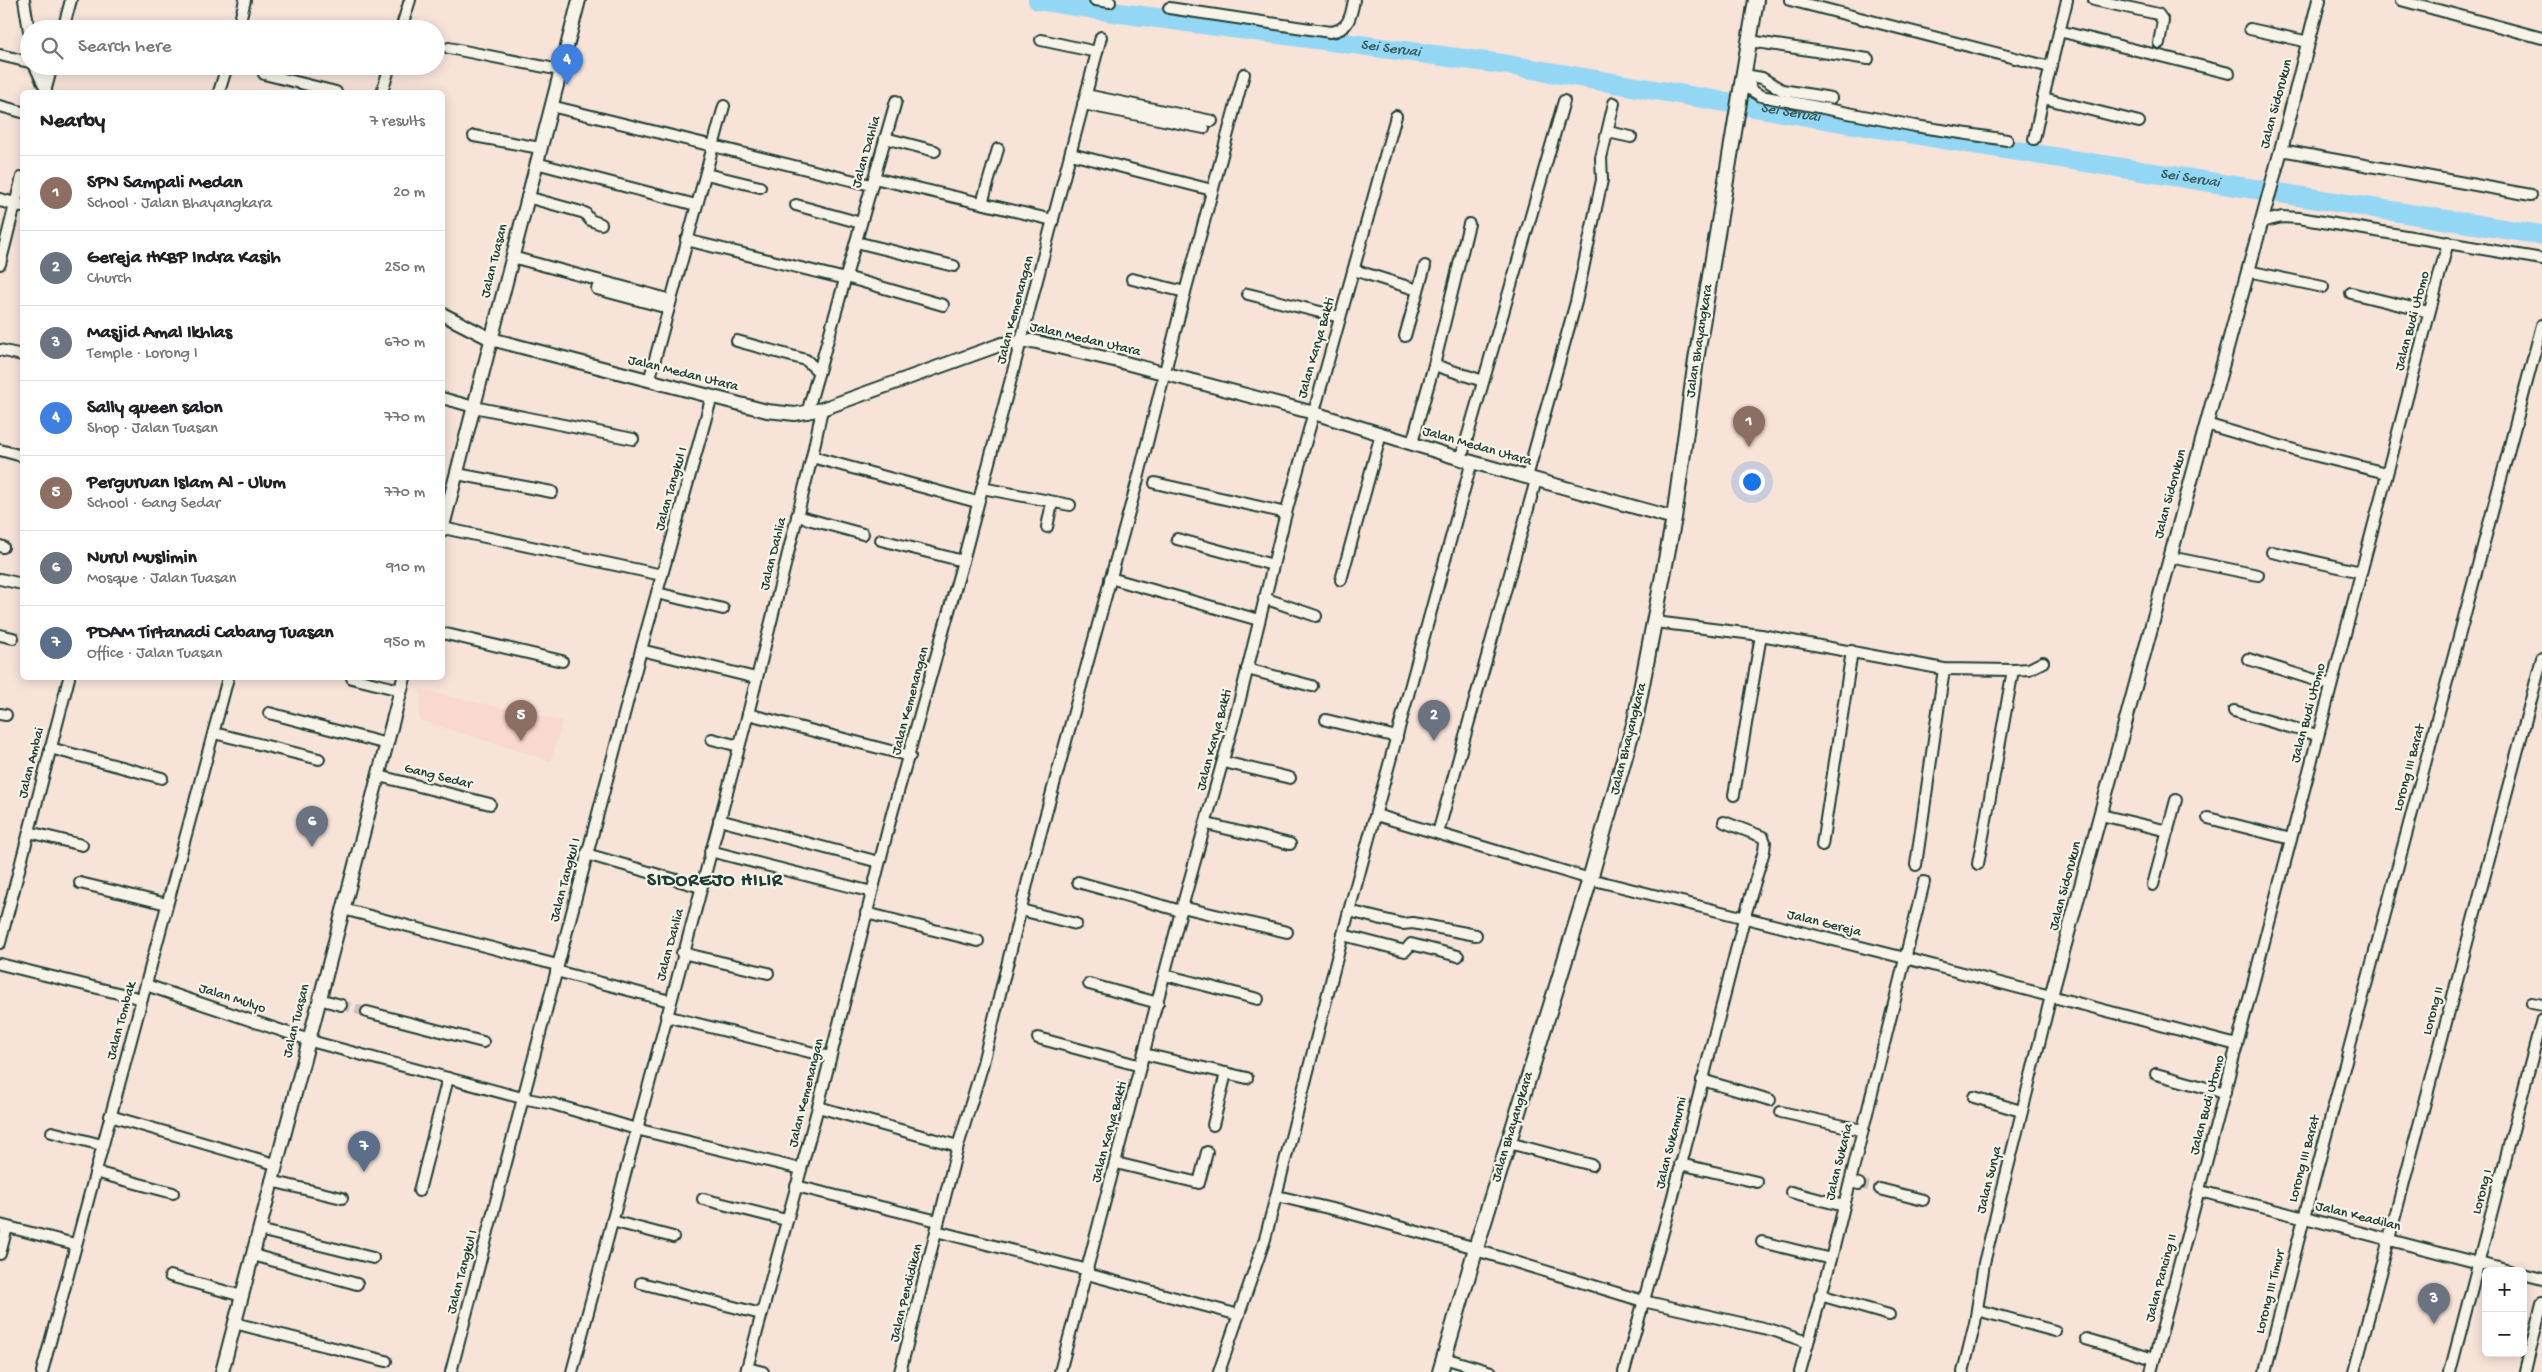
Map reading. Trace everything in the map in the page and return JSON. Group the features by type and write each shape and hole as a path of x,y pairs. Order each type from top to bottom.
{"main road":[{"name":"Jalan Bhayangkara","path":"1440,1372 1627,755 1655,622 1674,518 1696,360 1756,0"}],"street":[{"path":"24,0 27,20"},
{"path":"65,20 71,0"},
{"path":"240,20 245,0"},
{"path":"404,20 410,0"},
{"name":"Jalan Tuasan","path":"445,521 550,106 579,0"},
{"path":"1095,0 1110,2"},
{"path":"1169,8 1330,32 1339,31 1348,24 1354,0"},
{"path":"1790,0 2050,66"},
{"path":"2034,139 2067,0"},
{"path":"2094,0 2158,14 2163,21 2159,43"},
{"name":"Jalan Sidorukun","path":"2051,996 2281,150 2319,0"},
{"path":"2401,0 2542,38"},
{"path":"2250,29 2309,42"},
{"path":"2059,30 2229,73"},
{"name":"Jalan Kemenangan","path":"747,1370 818,1107 866,913 963,561 977,502 1023,340 1084,100 1102,37"},
{"path":"1041,40 1098,52"},
{"path":"1750,41 1868,59"},
{"path":"450,48 560,70"},
{"path":"0,55 20,60"},
{"path":"937,1226 958,1146 982,1067 1021,910 1138,479 1185,292 1244,74"},
{"path":"39,75 46,90"},
{"path":"46,90 50,75"},
{"path":"220,90 224,75"},
{"path":"268,75 328,90"},
{"path":"383,90 387,75"},
{"path":"1831,98 1782,90 1762,78 1744,80 1751,90 1761,96 1915,126 2007,140"},
{"path":"2043,98 2139,122"},
{"path":"1084,100 1208,124"},
{"name":"Jalan Dahlia","path":"807,413 896,101"},
{"path":"1219,1372 1265,1239 1349,911 1397,737 1466,460 1483,381 1564,101"},
{"path":"1438,833 1532,479 1576,302 1602,180 1601,158 1614,103"},
{"path":"0,106 20,111"},
{"path":"550,106 714,145 1053,220"},
{"path":"649,381 724,106"},
{"name":"Jalan Karya Bakti","path":"1060,1372 1088,1272 1164,975 1224,762 1286,514 1396,116"},
{"path":"1608,132 1632,137"},
{"path":"474,136 540,148"},
{"path":"885,138 935,151"},
{"path":"982,203 998,149"},
{"path":"2281,150 2531,195"},
{"path":"1071,154 1212,190"},
{"path":"536,163 696,205"},
{"path":"706,174 760,187"},
{"path":"527,197 585,213 590,220 600,224"},
{"path":"0,200 19,205 0,264"},
{"path":"796,205 861,223"},
{"path":"2262,219 2290,217 2542,259"},
{"path":"1412,443 1434,365 1469,224"},
{"path":"686,240 846,278 943,305"},
{"path":"856,242 954,266"},
{"name":"Jalan Budi Utomo","path":"2200,1191 2386,473 2448,242"},
{"path":"512,257 664,298"},
{"path":"1405,336 1425,266"},
{"path":"1354,270 1418,290"},
{"path":"2248,271 2323,287"},
{"path":"1132,279 1185,292"},
{"path":"598,288 668,308"},
{"path":"2351,293 2429,312"},
{"path":"1248,294 1340,317"},
{"name":"Jalan Medan Utara","path":"445,316 491,339 767,411 788,414 807,413 822,409 1002,344 1023,340 1071,349 1314,413 1466,460 1674,518"},
{"name":"Lorong III Barat","path":"2304,1218 2542,324"},
{"path":"737,341 806,360 818,371"},
{"path":"0,350 20,355"},
{"path":"1434,365 1483,381"},
{"name":"Jalan Tangkul I","path":"451,1372 586,854 612,766 656,593 712,396"},
{"path":"445,399 474,408 633,438"},
{"name":"Jalan Dahlia","path":"572,1372 682,953 748,714 798,516 822,409"},
{"path":"2206,424 2301,452 2386,473"},
{"path":"1341,580 1381,434"},
{"path":"0,450 20,455"},
{"path":"812,457 977,502"},
{"path":"457,474 552,492"},
{"path":"1155,483 1286,514"},
{"path":"982,488 1070,505"},
{"path":"1047,528 1052,503"},
{"path":"798,516 863,534"},
{"path":"445,529 662,575"},
{"path":"881,540 963,561"},
{"path":"1178,540 1273,565"},
{"path":"2272,552 2361,572"},
{"path":"2170,557 2258,575"},
{"path":"1110,578 1259,620"},
{"path":"0,579 20,584"},
{"path":"656,593 723,609"},
{"path":"1264,598 1316,616"},
{"path":"1655,622 1761,635 1944,668 2013,670 2029,669 2043,662"},
{"path":"445,634 562,661"},
{"path":"0,635 13,638"},
{"path":"1734,795 1761,635"},
{"path":"641,650 756,678"},
{"path":"1822,845 1852,652"},
{"name":"Lorong II","path":"2354,1372 2542,658"},
{"path":"2248,659 2331,685"},
{"path":"1916,865 1944,668"},
{"path":"1247,669 1312,686"},
{"path":"1978,864 2013,670"},
{"name":"Jalan Ambai","path":"0,943 68,680"},
{"name":"Jalan Tombak","path":"42,1372 227,680"},
{"path":"369,680 402,684"},
{"name":"Jalan Tuasan","path":"222,1372 402,684"},
{"path":"2234,711 2318,735"},
{"path":"269,713 387,744"},
{"path":"748,714 910,756"},
{"path":"1326,720 1397,737"},
{"path":"214,733 319,759"},
{"path":"712,739 739,746"},
{"path":"50,748 162,778"},
{"path":"1224,762 1290,778"},
{"name":"Gang Sedar","path":"379,776 490,804"},
{"path":"2153,885 2176,800"},
{"name":"Jalan Gereja","path":"1376,815 1590,879 1905,958 2238,1045"},
{"path":"2101,815 2168,831"},
{"path":"2208,818 2291,839"},
{"path":"719,820 880,862"},
{"name":"Jalan Sukamurni","path":"1624,1372 1765,842 1759,834 1724,822"},
{"path":"1207,824 1290,844"},
{"path":"29,832 82,845"},
{"path":"710,851 872,892"},
{"path":"586,854 701,887"},
{"path":"1078,882 1182,909 1287,932"},
{"name":"Jalan Sukaria","path":"1800,1372 1844,1206 1854,1183 1862,1130 1924,882"},
{"path":"80,883 167,904"},
{"path":"343,909 670,1001"},
{"path":"1021,910 1076,924"},
{"path":"1349,911 1402,924 1413,923 1476,934"},
{"path":"866,913 978,941"},
{"path":"1343,935 1405,951 1410,944 1458,956"},
{"path":"682,953 768,973"},
{"path":"0,964 142,999"},
{"path":"1164,975 1258,999"},
{"path":"1089,984 1158,1003"},
{"name":"Jalan Mulyo","path":"146,985 309,1040 522,1098 553,1104 636,1129 801,1170"},
{"name":"Jalan Surya","path":"1963,1372 1977,1310 1984,1263 2051,996"},
{"path":"319,999 341,1005"},
{"path":"367,1012 484,1042"},
{"path":"666,1016 830,1057"},
{"name":"Lorong I","path":"2450,1372 2542,1019"},
{"path":"1038,1038 1141,1066"},
{"path":"1144,1054 1247,1078"},
{"path":"1213,1125 1226,1073"},
{"path":"2156,1074 2225,1093"},
{"path":"419,1190 448,1078"},
{"path":"1702,1080 1770,1100"},
{"path":"1974,1096 2021,1112"},
{"path":"818,1107 958,1146"},
{"path":"1781,1112 1862,1130"},
{"path":"110,1116 275,1164"},
{"path":"52,1132 102,1145"},
{"path":"1509,1143 1592,1165"},
{"path":"1116,1163 1199,1184 1207,1152"},
{"path":"1680,1164 1757,1182"},
{"path":"95,1172 172,1193"},
{"path":"271,1181 342,1198"},
{"path":"796,1186 1088,1272 1239,1314"},
{"path":"1880,1189 1923,1200"},
{"name":"Jalan Keadilan","path":"2200,1191 2494,1267"},
{"name":"Jalan Pancing II","path":"2150,1372 2200,1191"},
{"path":"1792,1192 1844,1206"},
{"path":"1276,1196 1345,1212 1476,1249 1644,1302 1772,1330 1807,1342"},
{"path":"704,1199 786,1220"},
{"name":"Lorong III Timur","path":"2265,1372 2304,1218"},
{"path":"612,1221 673,1237"},
{"path":"0,1254 4,1226 75,1244"},
{"name":"Jalan Pendidikan","path":"900,1372 937,1226"},
{"path":"259,1230 373,1258"},
{"path":"1762,1242 1831,1259"},
{"path":"253,1255 357,1284"},
{"path":"2527,1275 2542,1279"},
{"path":"170,1276 242,1296"},
{"path":"642,1283 761,1314"},
{"path":"1820,1295 1889,1315"},
{"path":"2525,1372 2542,1302"},
{"path":"1977,1310 2055,1331"},
{"path":"234,1323 386,1361"},
{"path":"2086,1339 2154,1359"},
{"path":"1444,1358 1491,1372"},
{"path":"747,1370 763,1372"}],"shaded area":[{"path":"421,690 562,721 551,761 419,720"}],"waterway":[{"name":"Sei Seruai","path":"1038,0 1120,13 1502,64 1954,141 2542,235"}],"tunnel":[{"path":"341,1005 367,1012"},
{"path":"1859,1184 1880,1189"}],"place":[{"name":"Sally queen salon","path":"567,85"},
{"name":"SPN Sampali Medan","path":"1749,447"},
{"name":"Perguruan Islam Al - Ulum","path":"521,741"},
{"name":"Gereja HKBP Indra Kasih","path":"1434,741"},
{"name":"Nurul Muslimin","path":"312,847"},
{"name":"PDAM Tirtanadi Cabang Tuasan","path":"364,1172"},
{"name":"Masjid Amal Ikhlas","path":"2434,1324"}],"district":[{"name":"SIDOREJO HILIR","path":"715,881"}]}
